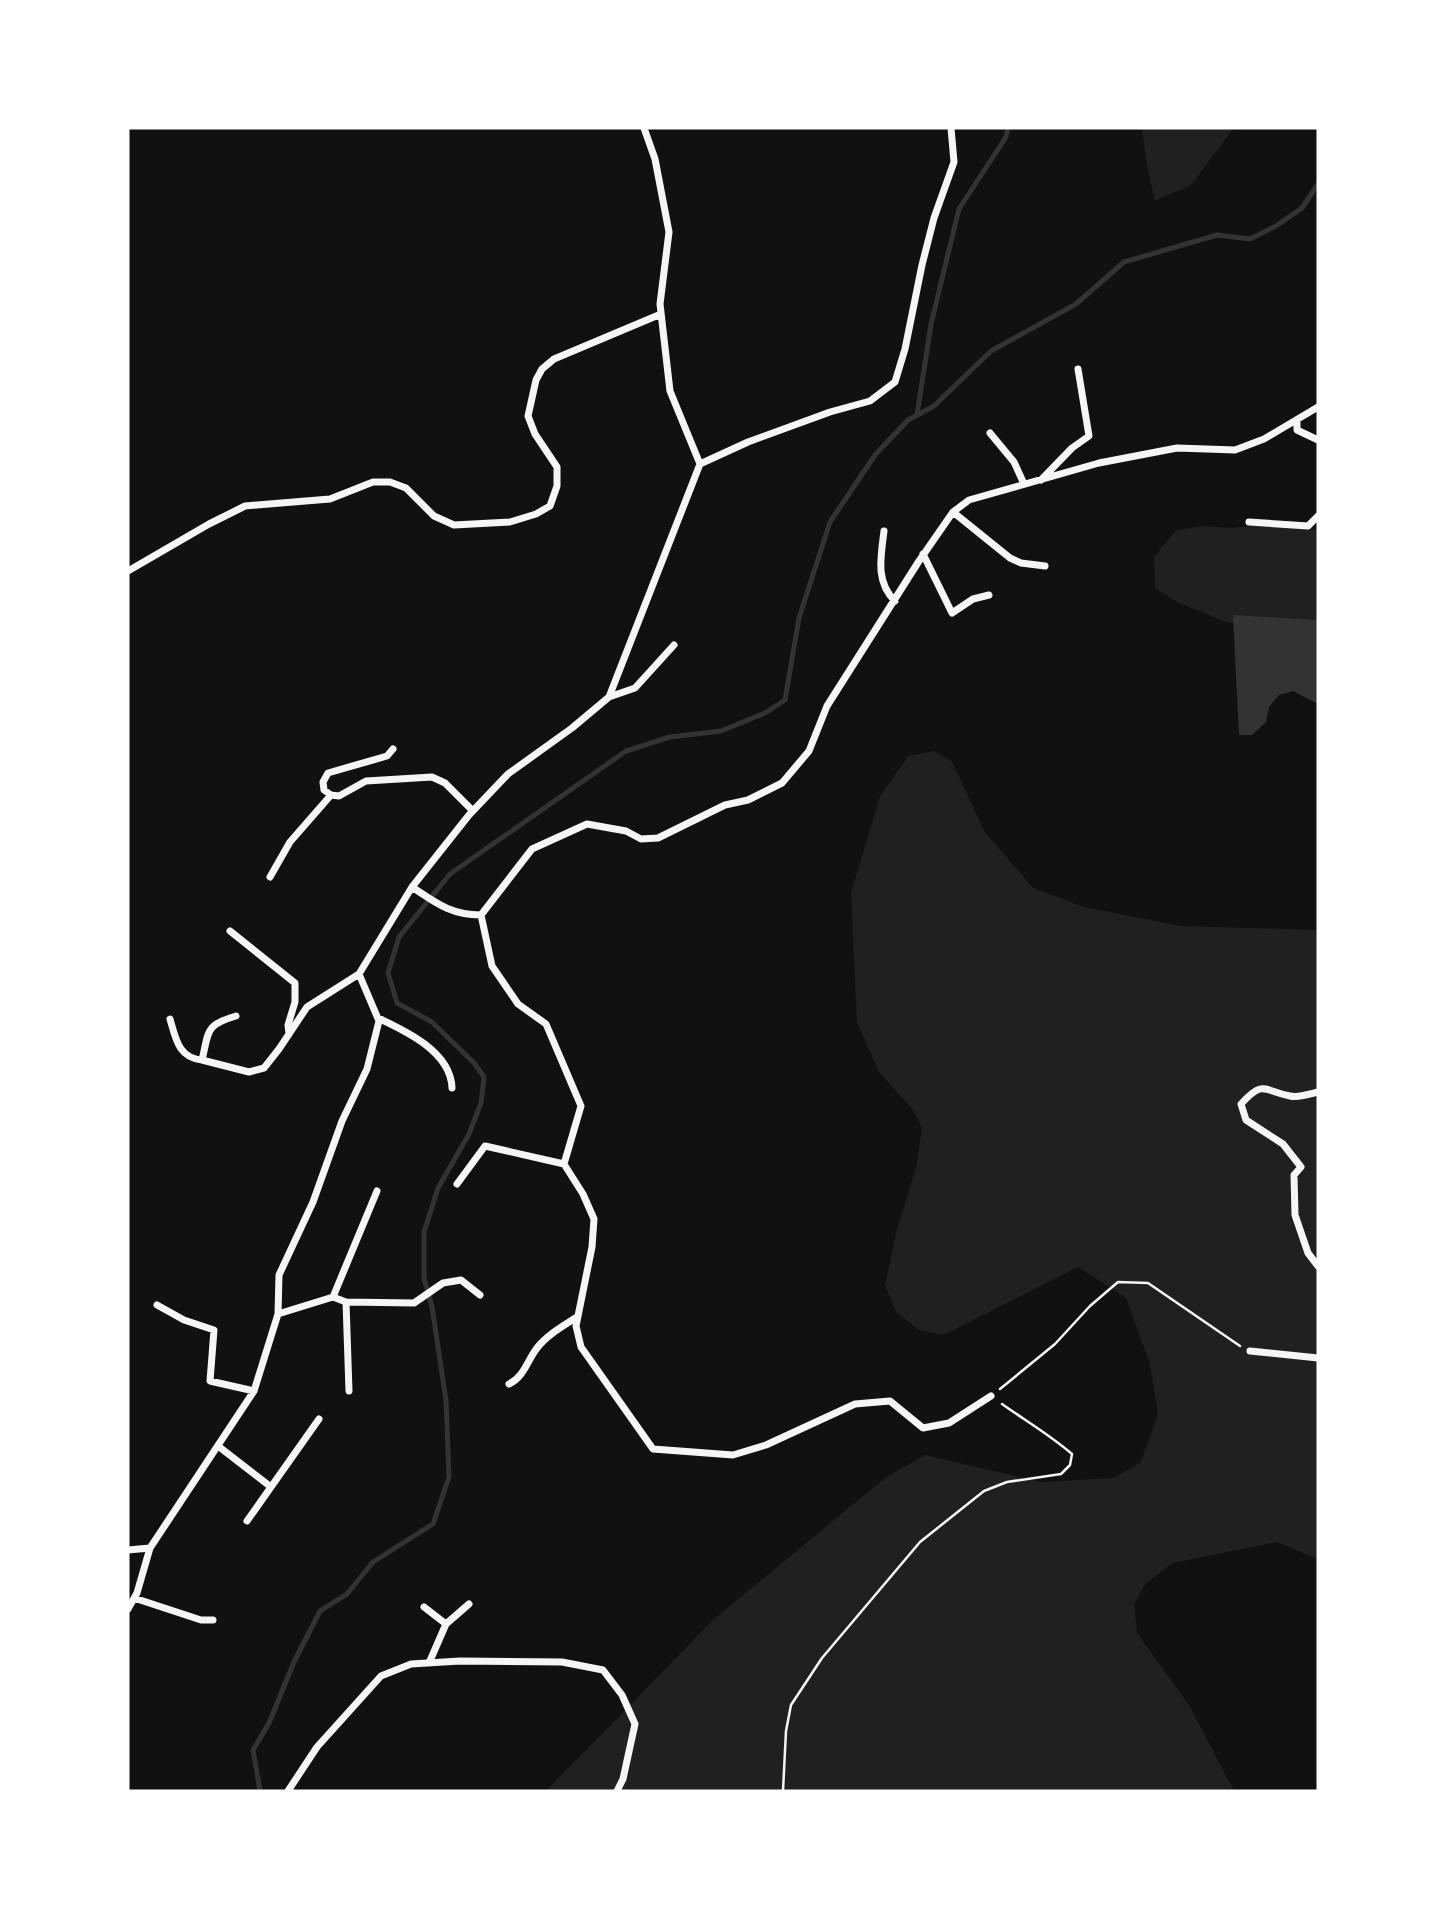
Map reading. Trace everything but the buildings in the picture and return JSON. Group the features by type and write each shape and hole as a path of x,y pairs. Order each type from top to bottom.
{"street":[{"path":"609,697 700,464 670,391 660,304 669,232 654,159 644,128"},
{"path":"700,464 830,412 870,401 895,382 934,218 954,162 951,128"},
{"path":"128,571 245,506 330,499 373,482 390,482 406,488 434,516 454,525 510,522 536,514 550,506 557,486 557,467 535,434 528,416 536,380 542,369 554,359 661,314"},
{"path":"1040,481 1072,448 1089,436 1078,369"},
{"path":"564,1164 581,1106 546,1024 518,1004 492,966 481,915 532,849 587,824 626,831 642,839 658,838 725,805 748,800 782,783 809,751 827,706 923,554 953,512 969,500 1099,463 1177,447 1235,450 1264,439 1318,407"},
{"path":"1297,420 1297,430 1318,440"},
{"path":"990,433 1014,462 1024,484"},
{"path":"953,512 1010,558 1021,563 1045,566"},
{"path":"1249,522 1308,526 1318,516"},
{"path":"884,531 880,566 885,591 895,601"},
{"path":"923,554 953,613 974,599 989,595"},
{"path":"170,1019 183,1053 189,1059 249,1072 264,1068 307,1007 359,974 412,887 473,811 509,774 609,697 635,688 674,645"},
{"path":"393,749 387,756 328,773 323,782 324,790 339,796 366,781 432,778 445,783 473,811"},
{"path":"271,877 290,842 331,795"},
{"path":"412,887 461,915 481,915"},
{"path":"230,931 295,983 295,1002 288,1025 289,1035"},
{"path":"128,1609 150,1548 254,1391 278,1314 279,1275 313,1202 342,1121 366,1069 379,1021 359,974"},
{"path":"202,1060 209,1029 218,1022 236,1016"},
{"path":"378,1018 413,1034 433,1052 445,1064 452,1077 452,1088"},
{"path":"1318,1093 1294,1097 1264,1088 1254,1090 1241,1104 1246,1120 1283,1144 1301,1167 1294,1175 1295,1215 1308,1254 1318,1266"},
{"path":"457,1184 485,1146 564,1164 583,1194 594,1219 592,1247 576,1326 581,1347 653,1449 733,1455 766,1445 855,1405 890,1401 923,1428 949,1423 991,1396"},
{"path":"332,1297 377,1191"},
{"path":"278,1314 332,1297 346,1302 414,1303 443,1283 461,1280 480,1295"},
{"path":"346,1302 349,1391"},
{"path":"157,1305 184,1320 214,1330 210,1381 254,1391"},
{"path":"509,1384 516,1381 537,1348 578,1316"},
{"path":"1250,1351 1318,1358"},
{"path":"247,1521 320,1419"},
{"path":"218,1446 271,1487"},
{"path":"128,1550 150,1548"},
{"path":"134,1598 201,1620 213,1620"},
{"path":"429,1663 446,1624 469,1604"},
{"path":"424,1607 446,1624"},
{"path":"288,1791 317,1747 381,1676 411,1664 562,1662 603,1670 622,1695 635,1724 624,1779 617,1791"}],"path":[{"path":"783,1791 786,1731 791,1705 822,1658 920,1542 984,1491 1007,1482 1061,1474 1070,1465 1072,1454 1045,1431 1034,1427 991,1396 1055,1344 1090,1306 1118,1282 1148,1283 1225,1337 1250,1351"}],"shaded area":[{"path":"1142,128 1234,128 1191,185 1155,201"},
{"path":"1280,523 1318,530 1318,635 1226,622 1179,603 1155,588 1154,557 1175,531 1201,526 1232,528"},
{"path":"1233,615 1318,620 1318,704 1293,691 1279,695 1269,707 1266,722 1252,735 1239,735"},
{"path":"934,751 952,761 984,831 1033,888 1084,907 1181,926 1318,930 1318,1559 1277,1542 1173,1563 1146,1583 1134,1604 1137,1633 1189,1705 1234,1791 546,1791 714,1619 885,1478 925,1455 1041,1482 1114,1478 1141,1462 1158,1414 1150,1364 1126,1298 1078,1267 944,1335 919,1330 896,1312 885,1285 897,1229 916,1168 922,1128 914,1111 879,1072 857,1022 851,893 880,796 908,756"}],"waterway":[{"path":"917,415 931,324 959,209 1006,137 1008,128"},
{"path":"260,1791 253,1750 269,1723 294,1662 320,1611 347,1594 373,1562 433,1524 449,1477 446,1400 432,1307 424,1278 424,1232 438,1188 469,1134 481,1103 484,1077 474,1063 432,1022 397,1003 388,973 399,937 450,874 626,751 670,737 721,731 765,713 785,700 799,618 830,522 875,455 908,420 934,406 991,351 1076,304 1124,262 1217,235 1250,239 1276,226 1302,208 1318,184"}]}
